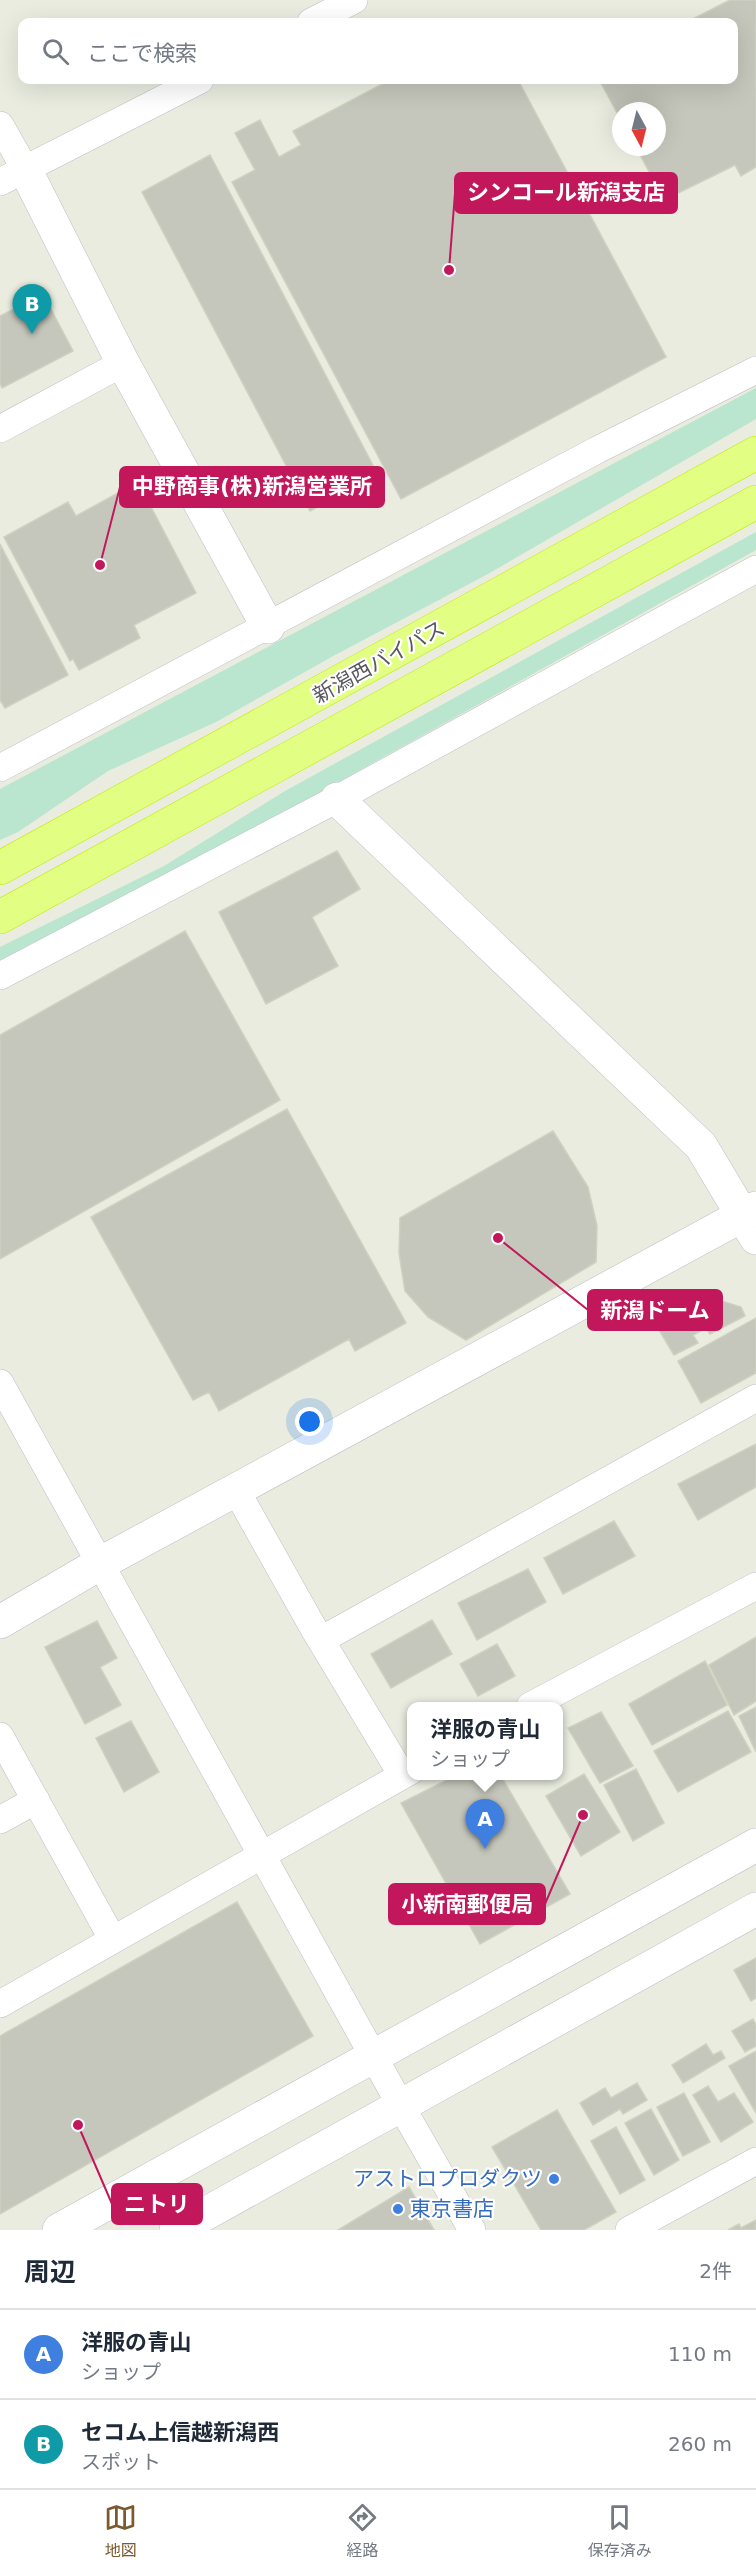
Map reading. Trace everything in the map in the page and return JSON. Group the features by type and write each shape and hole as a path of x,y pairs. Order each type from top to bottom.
{"highway":[{"name":"新潟西バイパス","path":"0,868 756,453"},
{"name":"新潟西バイパス","path":"0,916 756,502"}],"street":[{"path":"319,18 354,0"},
{"path":"12,175 192,84"},
{"path":"0,125 12,175 123,363 268,627"},
{"path":"0,429 123,363"},
{"path":"0,768 597,450 756,370"},
{"path":"0,976 338,798 756,569"},
{"path":"0,1622 100,1563 236,1490 752,1220 701,1146 338,798"},
{"path":"0,1383 400,2106 472,2230"},
{"path":"321,1640 756,1398"},
{"path":"0,2004 407,1772 321,1640 236,1490"},
{"path":"539,1702 756,1586"},
{"path":"0,1736 113,1940"},
{"path":"0,1820 36,1800"},
{"path":"59,2230 756,1845"},
{"path":"176,2230 756,1909"},
{"path":"629,2230 756,2161"}],"green space":[{"path":"756,388 756,419 486,575 335,655 216,722 108,771 18,832 0,840 0,789"},
{"path":"756,532 756,550 173,874 0,966 0,947 164,866 285,791"}],"building":[{"path":"730,0 756,0 756,167 741,176 735,165 664,200 641,156 666,156 666,102 612,103 602,84 738,84 738,18 695,18"},
{"path":"382,84 520,84 666,357 401,499 232,182 255,170 235,133 260,120 279,157 301,145 293,131"},
{"path":"210,155 378,475 310,511 142,192"},
{"path":"43,294 73,351 2,388 0,383 0,316"},
{"path":"138,482 196,593 134,625 140,638 79,670 73,659 70,661 4,537 68,502 76,516"},
{"path":"0,544 68,675 5,708 0,700"},
{"path":"337,851 360,889 312,917 338,966 266,1004 219,912"},
{"path":"185,931 280,1100 0,1259 0,1035"},
{"path":"287,1109 406,1323 355,1351 349,1339 219,1411 209,1392 193,1400 91,1217"},
{"path":"553,1131 588,1187 597,1226 596,1262 466,1340 428,1317 405,1291 399,1253 400,1218"},
{"path":"709,1297 741,1307 745,1316 710,1334 706,1328 693,1335 698,1343 674,1355 656,1325 667,1318 669,1321"},
{"path":"756,1318 756,1373 701,1403 678,1361"},
{"path":"756,1444 756,1487 698,1520 678,1484"},
{"path":"614,1521 635,1556 563,1594 544,1558"},
{"path":"528,1569 546,1602 477,1640 458,1603"},
{"path":"432,1620 452,1654 391,1688 371,1654"},
{"path":"97,1621 117,1658 100,1667 121,1705 85,1724 45,1647"},
{"path":"756,1637 756,1701 734,1715 709,1665"},
{"path":"497,1644 515,1676 478,1696 460,1664"},
{"path":"705,1661 727,1705 652,1745 629,1704"},
{"path":"756,1707 756,1752 739,1716"},
{"path":"728,1711 751,1752 678,1792 654,1751"},
{"path":"601,1712 633,1766 600,1783 568,1728"},
{"path":"131,1721 159,1772 124,1792 96,1738"},
{"path":"636,1769 664,1823 633,1841 604,1785"},
{"path":"584,1774 620,1832 581,1856 546,1796"},
{"path":"447,1780 503,1780 570,1894 480,1944 401,1803"},
{"path":"237,1902 313,2036 0,2214 0,2036"},
{"path":"756,1958 756,1998 751,2001 734,1970"},
{"path":"753,2019 756,2025 756,2046 745,2052 732,2031"},
{"path":"706,2044 713,2055 721,2051 725,2058 683,2083 672,2065"},
{"path":"756,2051 756,2113 729,2066"},
{"path":"637,2083 647,2100 623,2114 620,2109 593,2125 580,2103 605,2088 611,2098"},
{"path":"708,2086 718,2102 734,2093 753,2122 721,2142 693,2095"},
{"path":"684,2093 710,2142 683,2156 657,2107"},
{"path":"651,2109 679,2160 654,2175 625,2123"},
{"name":"アストロプロダクツ","path":"557,2110 616,2212 584,2230 541,2230 492,2147"},
{"path":"616,2127 645,2180 620,2194 591,2141"},
{"name":"東京書店","path":"409,2187 434,2230 338,2230"},
{"path":"756,2220 756,2230 728,2230 739,2224 741,2228"}],"place":[{"name":"シンコール新潟支店","path":"449,270"},
{"name":"セコム上信越新潟西","path":"32,334"},
{"name":"中野商事(株)新潟営業所","path":"100,565"},
{"name":"新潟ドーム","path":"498,1238"},
{"name":"小新南郵便局","path":"583,1815"},
{"name":"洋服の青山","path":"485,1849"},
{"name":"ニトリ","path":"78,2125"},
{"name":"アストロプロダクツ","path":"554,2179"},
{"name":"東京書店","path":"398,2209"}]}
